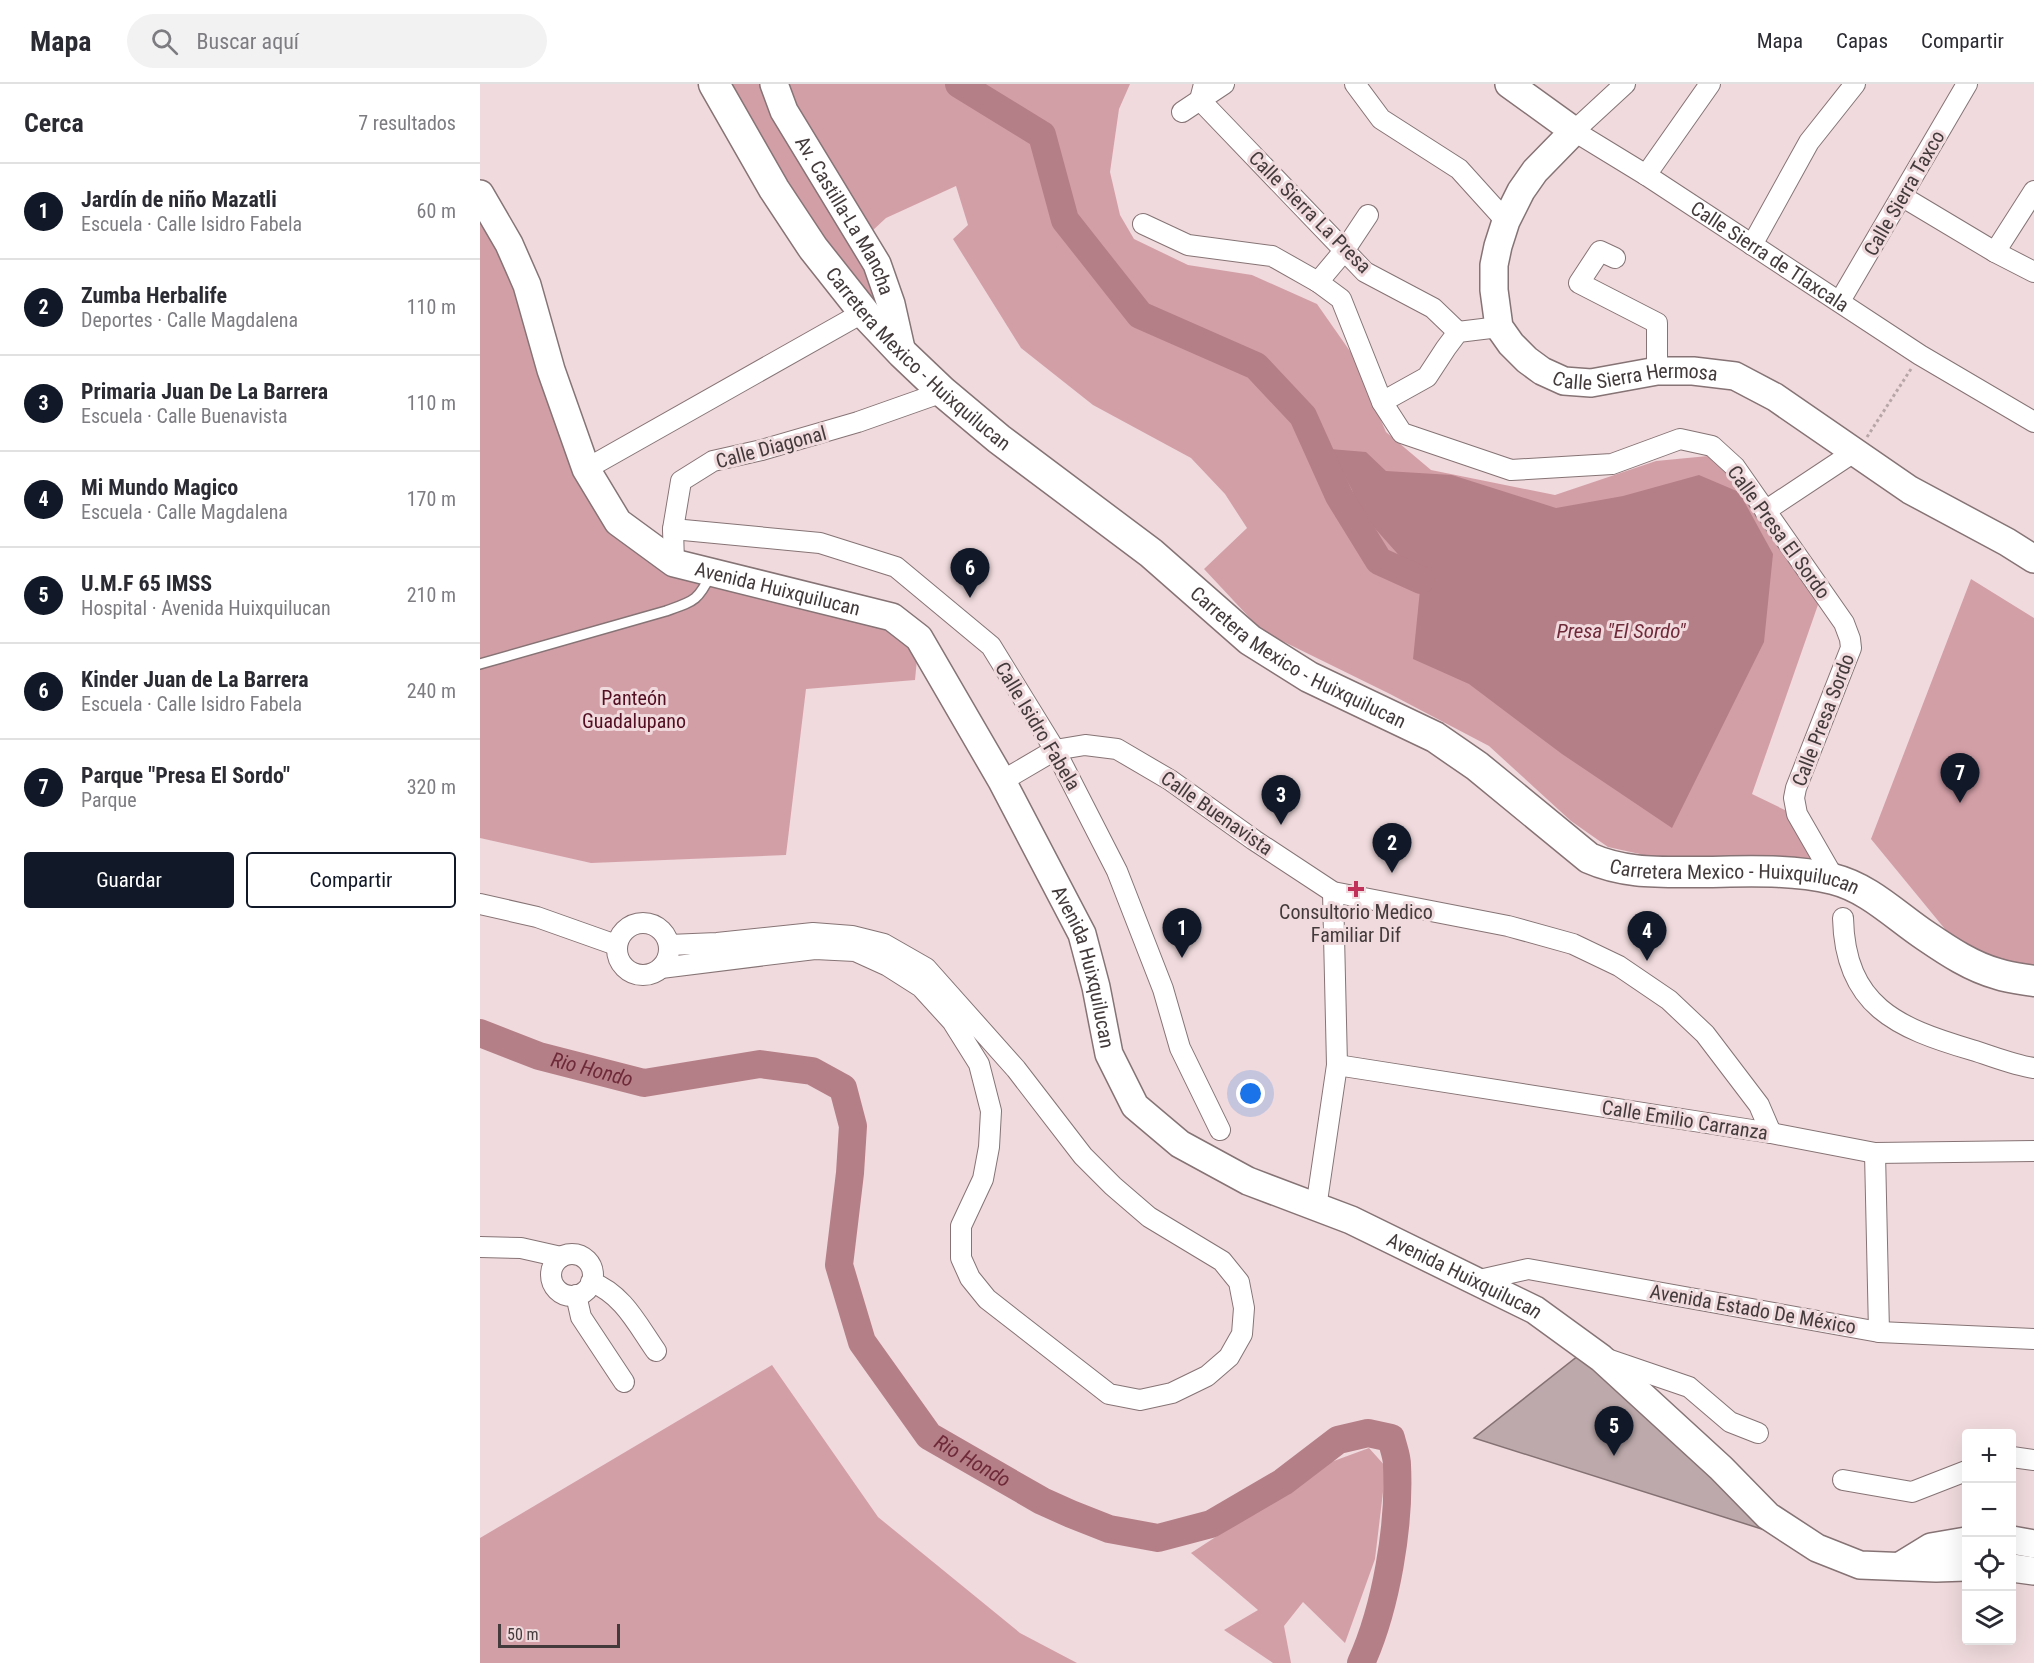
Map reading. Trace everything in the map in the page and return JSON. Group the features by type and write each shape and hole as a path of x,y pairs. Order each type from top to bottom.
{"main road":[{"name":"Carretera Mexico - Huixquilucan","path":"714,84 774,189 813,248 864,312 902,354 999,439 1151,553 1250,640 1309,677 1435,737 1477,766 1589,858 1614,867 1645,872 1769,872 1804,874 1835,880 1879,901 1924,936 1976,966 1998,974 2034,981"}],"street":[{"name":"Av. Castilla-La Mancha","path":"774,84 784,111 877,264 891,304 902,354"},
{"path":"1182,112 1202,92 1224,84"},
{"path":"1355,84 1381,119 1459,169 1506,220"},
{"name":"Calle Sierra de Tlaxcala","path":"1509,84 1574,131 1646,175 1920,354 2034,422"},
{"path":"1382,402 1427,378 1458,332 1499,327 1494,290 1494,265 1506,220 1521,191 1535,171 1625,84"},
{"path":"1646,175 1710,84"},
{"path":"1752,245 1809,142 1855,84"},
{"name":"Calle Sierra Taxco","path":"1840,301 1903,197 1967,84"},
{"name":"Calle Sierra La Presa","path":"1202,92 1365,272 1433,308 1458,332"},
{"path":"1995,252 2034,191"},
{"name":"Avenida Huixquilucan","path":"480,194 508,244 527,285 551,370 586,469 618,522 674,563 892,617 920,638 1002,781 1082,934 1096,987 1109,1054 1135,1106 1180,1144 1248,1181 1351,1220 1535,1310 1601,1358 1721,1468 1768,1516 1817,1548 1860,1565 1962,1567"},
{"path":"1903,197 1995,252 2034,272"},
{"path":"1318,282 1344,251 1368,215"},
{"name":"Calle Presa El Sordo","path":"1143,224 1188,244 1272,256 1318,282 1341,299 1382,402 1402,433 1511,470 1612,464 1680,439 1712,446 1735,467 1844,623"},
{"path":"1615,258 1600,251 1579,283 1657,323 1657,371"},
{"path":"586,469 864,312"},
{"name":"Calle Sierra Hermosa","path":"1499,327 1511,344 1527,360 1542,371 1564,381 1592,383 1657,371 1693,371 1735,376 1775,397 1910,490 2034,559"},
{"name":"Calle Diagonal","path":"674,563 673,529 681,481 713,461 858,423 943,392"},
{"path":"1765,511 1854,452"},
{"name":"Calle Isidro Fabela","path":"673,529 820,543 896,567 991,646 1055,750 1118,871 1163,989 1180,1048 1220,1130"},
{"name":"Calle Presa Sordo","path":"1835,880 1797,814 1794,798 1851,648 1844,623"},
{"name":"Calle Buenavista","path":"1002,781 1055,750 1085,745 1117,749 1170,780 1254,840 1334,892"},
{"path":"1316,1208 1337,1065 1334,892 1519,929 1573,944 1619,966 1669,1000 1706,1034 1759,1105 1771,1133"},
{"path":"480,904 537,917 616,945"},
{"path":"1843,918 1844,939 1853,971 1868,999 1889,1017 1923,1034 2034,1068"},
{"path":"661,968 666,961 669,945 666,937 654,925 638,923 624,931 616,945 619,961 631,973 647,975 661,968 815,949 855,951 888,966 921,987 952,1021 979,1064 991,1111 989,1147 983,1179 961,1226 961,1258 970,1278 987,1299 1109,1394 1140,1400 1172,1393 1207,1376 1229,1357 1242,1334 1244,1308 1239,1282 1222,1261 1149,1217 1090,1164 1016,1069 926,968 884,944 852,936 813,933 717,943 669,945"},
{"name":"Calle Emilio Carranza","path":"1337,1065 1771,1133 1875,1153 2034,1151"},
{"path":"1875,1153 1879,1332"},
{"path":"480,1247 521,1248 561,1257 575,1254 582,1256 591,1267 591,1282 588,1288 576,1295 561,1293 552,1282 552,1268 561,1257"},
{"name":"Avenida Estado De México","path":"1475,1281 1528,1269 1879,1332 2034,1339"},
{"path":"591,1282 607,1287 618,1297 656,1351"},
{"path":"576,1295 581,1317 624,1382"},
{"path":"1601,1358 1689,1387 1730,1422 1758,1433"},
{"path":"2016,1458 2034,1460"},
{"path":"1843,1480 1912,1492 1962,1473"},
{"path":"2016,1541 2034,1544"},
{"path":"1900,1566 1931,1547 1962,1542"},
{"path":"2016,1569 2034,1571"}],"lane":[{"path":"480,664 691,602 699,596 712,572"}],"path":[{"path":"1854,452 1871,432 1920,354"}],"green space":[{"path":"728,84 1130,84 1119,109 1110,172 1120,215 1134,239 1188,265 1252,275 1317,304 1352,354 1386,432 1431,470 1555,495 1656,461 1708,456 1725,471 1820,599 1752,794 1789,812 1817,864 1667,860 1608,847 1571,821 1489,746 1262,631 1204,569 1247,528 1225,494 1191,458 1093,405 1021,348 953,239 968,225 956,186 886,218 856,246 888,324 781,189"},
{"name":"Panteón Guadalupano","path":"480,194 586,469 674,563 919,638 915,680 806,689 786,855 591,863 480,838"},
{"path":"1971,579 2034,618 2034,976 1963,951 1871,839"},
{"path":"772,1365 878,1517 1020,1633 1077,1663 480,1663 480,1538"},
{"path":"1369,1448 1386,1467 1375,1559 1345,1643 1303,1602 1284,1626 1291,1663 1273,1663 1224,1630 1258,1610 1191,1553 1331,1462"}],"water":[{"name":"Presa \"El Sordo\"","path":"1330,449 1366,452 1386,471 1452,475 1556,508 1623,496 1699,475 1739,492 1773,554 1764,642 1672,828 1562,754 1469,684 1413,659 1421,580 1363,515"}],"building":[{"path":"1588,1348 1768,1531 1474,1438"}],"waterway":[{"path":"959,84 1042,135 1065,220 1140,315 1256,366 1303,416 1339,496 1379,561 1421,580"},
{"name":"Rio Hondo","path":"480,1033 539,1056 644,1083 760,1064 812,1071 843,1088 853,1126 839,1265 862,1342 929,1436 1042,1501 1071,1514 1109,1529 1158,1538 1211,1524 1283,1482 1338,1440 1368,1433 1391,1438 1397,1465 1394,1540 1378,1617 1361,1663"}],"place":[{"name":"Kinder Juan de La Barrera","path":"970,598"},
{"name":"Parque \"Presa El Sordo\"","path":"1960,803"},
{"name":"Primaria Juan De La Barrera","path":"1281,825"},
{"name":"Zumba Herbalife","path":"1392,873"},
{"name":"Consultorio Medico Familiar Dif","path":"1356,889"},
{"name":"Jardín de niño Mazatli","path":"1182,958"},
{"name":"Mi Mundo Magico","path":"1647,961"},
{"name":"U.M.F 65 IMSS","path":"1614,1456"}]}
